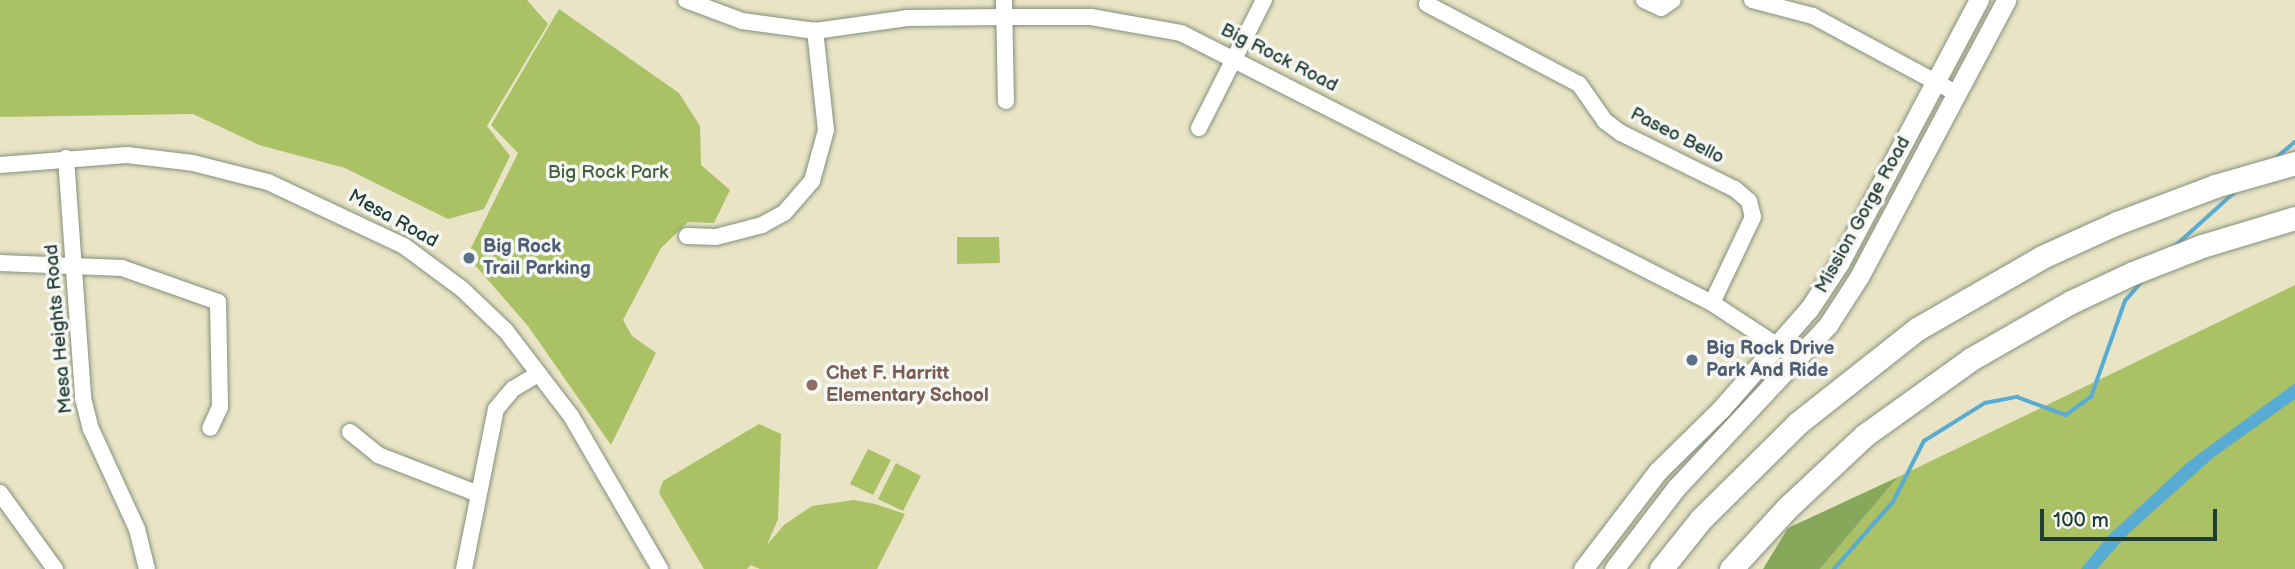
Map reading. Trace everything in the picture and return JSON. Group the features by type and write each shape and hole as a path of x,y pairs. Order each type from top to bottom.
{"highway":[{"path":"1661,569 1701,519 1798,423 1917,328 1977,292 2117,223 2215,186 2295,163"},
{"path":"1731,569 1787,508 1865,435 1971,359 2071,302 2202,246 2295,218"}],"main road":[{"name":"Mission Gorge Road","path":"1583,569 1658,471 1780,344 1840,262 1979,0"},
{"name":"Mission Gorge Road","path":"1614,569 1676,488 1799,360 1860,277 1958,94 2000,4"}],"street":[{"name":"Big Rock Road","path":"686,0 742,21 815,31 1005,8 1149,24 1198,40 1712,303 1780,344 1799,360"},
{"path":"1199,128 1264,0"},
{"path":"1644,0 1661,8 1673,0"},
{"path":"1752,0 1812,16 1958,94"},
{"name":"Paseo Bello","path":"1427,4 1579,83 1605,121 1620,133 1735,189 1749,201 1753,218 1712,303"},
{"path":"1005,8 1006,101"},
{"path":"687,236 716,237 762,225 785,212 812,181 826,130 815,31"},
{"name":"Mesa Road","path":"0,165 127,155 193,163 268,182 339,212 404,246 462,289 506,331 571,416 660,569"},
{"name":"Mesa Heights Road","path":"66,158 83,398 91,429 137,529 147,569"},
{"path":"0,263 146,273 218,302 220,407 210,428"},
{"path":"464,569 476,493 496,409 513,389 538,374"},
{"path":"350,432 378,455 476,493"},
{"path":"0,493 55,569"}],"green space":[{"path":"0,0 527,0 548,24 487,126 510,156 484,209 448,219 345,168 259,145 193,114 0,117"},
{"name":"Big Rock Park","path":"559,9 679,93 700,126 701,165 730,190 714,223 688,222 661,248 623,320 632,336 656,353 611,445 528,326 467,256 518,153 491,125"},
{"path":"957,237 999,237 1000,263 957,264"},
{"path":"2295,285 2295,569 1820,569 1898,477"},
{"path":"759,424 781,434 778,519 767,545 784,525 812,506 854,500 875,504 905,514 877,569 760,569 751,565 747,569 704,569 659,493 663,481"},
{"path":"868,449 891,460 873,495 850,484"},
{"path":"896,463 921,476 903,511 878,499"},
{"path":"1898,477 1820,569 1763,569 1788,528"}],"water":[{"path":"2295,383 2295,399 2214,457 2128,534 2097,569 2081,569 2107,537 2188,462"}],"waterway":[{"path":"2277,157 2295,142"},
{"path":"2174,247 2236,191"},
{"path":"1834,569 1893,502 1924,441 1985,403 2017,397 2066,415 2091,397 2125,301 2145,278"}],"place":[{"name":"Big Rock Trail Parking","path":"469,258"},
{"name":"Big Rock Drive Park And Ride","path":"1692,360"},
{"name":"Chet F. Harritt Elementary School","path":"812,385"}]}
